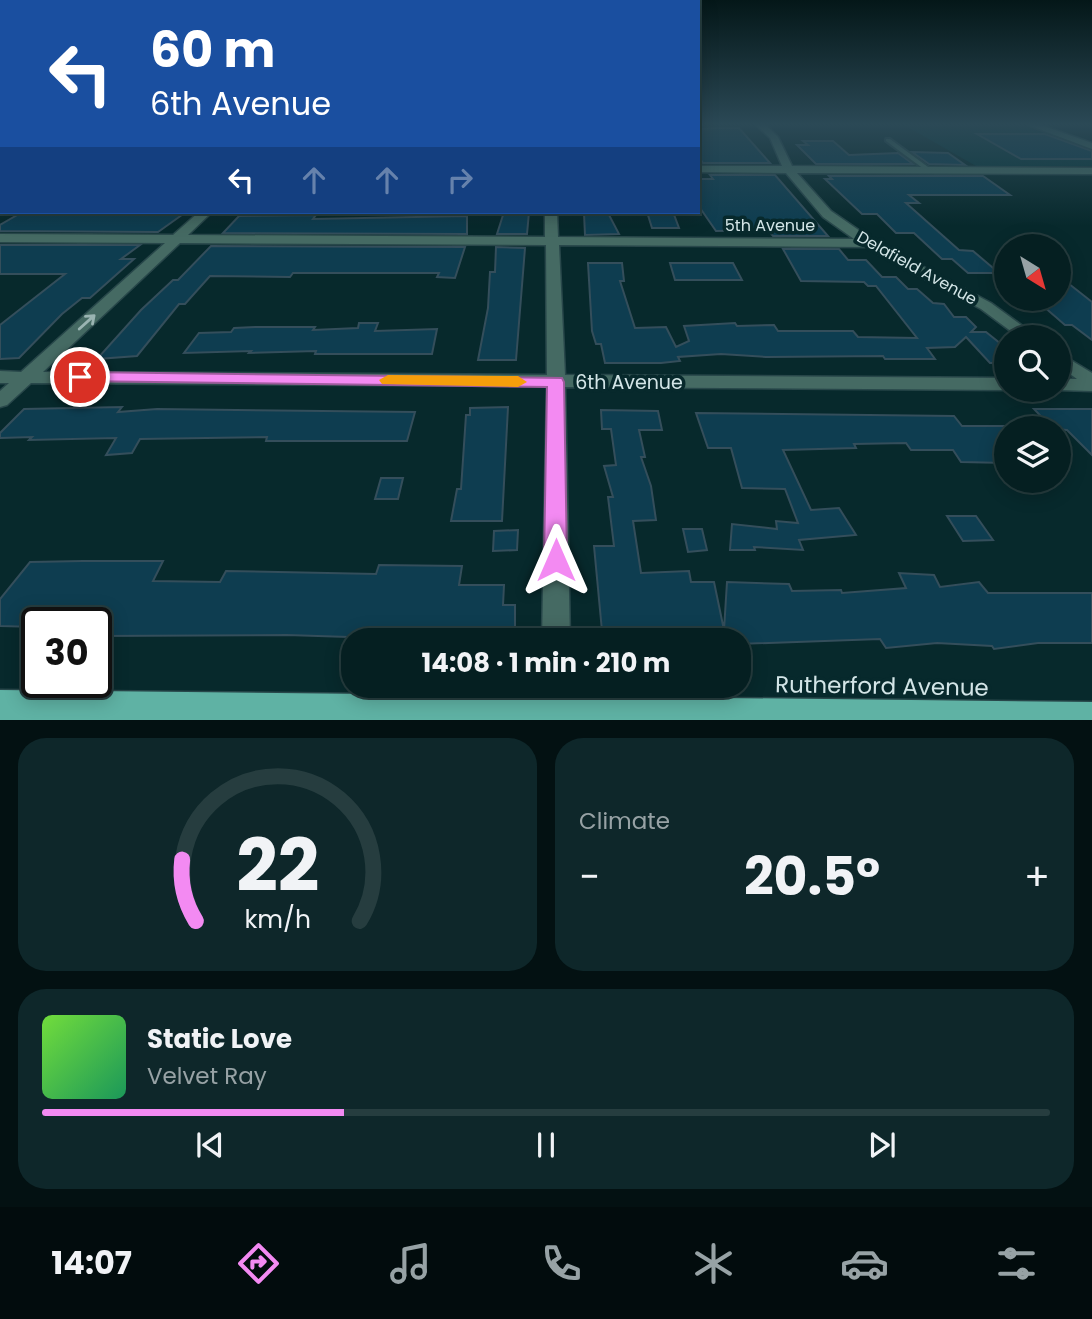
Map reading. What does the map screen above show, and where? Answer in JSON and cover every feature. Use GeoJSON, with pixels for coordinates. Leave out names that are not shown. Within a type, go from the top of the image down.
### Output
{"type":"FeatureCollection","features":[{"type":"Feature","properties":{"kind":"main road","name":"Rutherford Avenue"},"geometry":{"type":"LineString","coordinates":[[0,705],[556,699],[1092,718]]}},
{"type":"Feature","properties":{"kind":"street","name":"Delafield Avenue"},"geometry":{"type":"LineString","coordinates":[[784,159],[789,170],[827,214],[868,243],[954,287],[1011,325]]}},
{"type":"Feature","properties":{"kind":"street"},"geometry":{"type":"LineString","coordinates":[[700,169],[1092,171]]}},
{"type":"Feature","properties":{"kind":"street"},"geometry":{"type":"LineString","coordinates":[[0,401],[204,214]]}},
{"type":"Feature","properties":{"kind":"street"},"geometry":{"type":"LineString","coordinates":[[551,214],[556,382],[556,628]]}},
{"type":"Feature","properties":{"kind":"street","name":"5th Avenue"},"geometry":{"type":"LineString","coordinates":[[0,239],[868,243]]}},
{"type":"Feature","properties":{"kind":"street"},"geometry":{"type":"LineString","coordinates":[[1071,367],[1092,383]]}},
{"type":"Feature","properties":{"kind":"street","name":"6th Avenue"},"geometry":{"type":"LineString","coordinates":[[0,377],[994,384]]}},
{"type":"Feature","properties":{"kind":"street"},"geometry":{"type":"LineString","coordinates":[[1071,384],[1092,383]]}},
{"type":"Feature","properties":{"kind":"lane"},"geometry":{"type":"LineString","coordinates":[[913,159],[930,171]]}},
{"type":"Feature","properties":{"kind":"shaded area"},"geometry":{"type":"Polygon","coordinates":[[[963,159],[1092,159],[1092,166],[976,166],[963,159]]]}},
{"type":"Feature","properties":{"kind":"building"},"geometry":{"type":"Polygon","coordinates":[[[700,159],[766,159],[770,163],[703,163],[700,159]]]}},
{"type":"Feature","properties":{"kind":"building"},"geometry":{"type":"Polygon","coordinates":[[[811,159],[906,159],[913,164],[816,164],[811,159]]]}},
{"type":"Feature","properties":{"kind":"building"},"geometry":{"type":"Polygon","coordinates":[[[921,159],[956,159],[965,165],[929,164],[921,159]]]}},
{"type":"Feature","properties":{"kind":"building"},"geometry":{"type":"Polygon","coordinates":[[[710,175],[775,175],[828,236],[773,236],[768,230],[716,231],[700,208],[700,179],[713,179],[710,175]]]}},
{"type":"Feature","properties":{"kind":"building"},"geometry":{"type":"Polygon","coordinates":[[[829,176],[983,176],[1010,195],[909,195],[919,203],[906,203],[959,250],[973,251],[994,269],[994,273],[968,273],[952,259],[942,259],[914,233],[896,233],[877,214],[862,214],[825,179],[832,179],[829,176]]]}},
{"type":"Feature","properties":{"kind":"building"},"geometry":{"type":"Polygon","coordinates":[[[19,214],[183,214],[158,232],[0,231],[0,225],[19,214]]]}},
{"type":"Feature","properties":{"kind":"building"},"geometry":{"type":"Polygon","coordinates":[[[503,214],[529,214],[527,234],[497,234],[503,214]]]}},
{"type":"Feature","properties":{"kind":"building"},"geometry":{"type":"Polygon","coordinates":[[[584,214],[609,214],[619,234],[585,235],[584,214]]]}},
{"type":"Feature","properties":{"kind":"building"},"geometry":{"type":"Polygon","coordinates":[[[648,214],[674,214],[679,228],[652,228],[648,214]]]}},
{"type":"Feature","properties":{"kind":"building"},"geometry":{"type":"Polygon","coordinates":[[[316,215],[313,219],[467,216],[467,234],[223,233],[239,216],[316,215]]]}},
{"type":"Feature","properties":{"kind":"building"},"geometry":{"type":"Polygon","coordinates":[[[0,245],[140,245],[121,259],[134,259],[90,298],[82,298],[62,314],[19,358],[0,359],[0,325],[65,274],[0,274],[0,245]]]}},
{"type":"Feature","properties":{"kind":"building"},"geometry":{"type":"Polygon","coordinates":[[[211,246],[465,247],[455,278],[437,277],[439,273],[210,276],[185,304],[179,304],[137,356],[97,359],[141,310],[173,280],[178,280],[211,246]]]}},
{"type":"Feature","properties":{"kind":"building"},"geometry":{"type":"Polygon","coordinates":[[[496,247],[525,248],[516,360],[478,360],[488,308],[490,272],[495,272],[496,247]]]}},
{"type":"Feature","properties":{"kind":"building"},"geometry":{"type":"Polygon","coordinates":[[[783,249],[839,249],[848,260],[866,260],[882,277],[896,277],[908,289],[917,289],[933,303],[944,304],[954,317],[966,317],[976,327],[971,332],[986,332],[994,338],[994,363],[990,363],[966,337],[955,347],[927,348],[935,359],[721,354],[678,357],[680,361],[661,363],[605,363],[601,344],[596,344],[592,331],[588,263],[622,263],[624,281],[620,281],[635,328],[666,327],[676,347],[689,341],[684,326],[735,323],[737,326],[774,325],[778,331],[853,331],[858,337],[917,338],[876,286],[868,286],[864,282],[801,281],[783,249]]]}},
{"type":"Feature","properties":{"kind":"building"},"geometry":{"type":"Polygon","coordinates":[[[670,263],[733,263],[742,280],[675,280],[670,263]]]}},
{"type":"Feature","properties":{"kind":"building"},"geometry":{"type":"Polygon","coordinates":[[[1071,285],[1092,302],[1092,340],[1072,325],[1065,325],[1050,312],[1071,312],[1071,285]]]}},
{"type":"Feature","properties":{"kind":"building"},"geometry":{"type":"Polygon","coordinates":[[[359,323],[378,323],[375,331],[437,329],[432,354],[315,354],[316,351],[184,353],[199,333],[231,332],[234,328],[255,327],[315,327],[313,330],[358,328],[359,323]]]}},
{"type":"Feature","properties":{"kind":"building"},"geometry":{"type":"Polygon","coordinates":[[[122,407],[118,412],[157,409],[415,412],[407,441],[266,441],[267,437],[140,439],[132,453],[106,455],[116,438],[0,438],[0,433],[24,409],[122,407]]]}},
{"type":"Feature","properties":{"kind":"building"},"geometry":{"type":"Polygon","coordinates":[[[508,407],[502,521],[451,521],[457,489],[461,489],[466,415],[470,415],[470,408],[508,407]]]}},
{"type":"Feature","properties":{"kind":"building"},"geometry":{"type":"Polygon","coordinates":[[[1034,409],[1092,409],[1092,455],[1071,434],[1071,416],[1041,416],[1034,409]]]}},
{"type":"Feature","properties":{"kind":"building"},"geometry":{"type":"Polygon","coordinates":[[[601,410],[658,411],[662,430],[639,430],[645,457],[641,457],[651,486],[656,520],[633,521],[641,573],[689,571],[691,582],[714,582],[724,628],[602,628],[594,546],[614,546],[608,497],[613,497],[604,466],[616,465],[611,429],[602,429],[601,410]]]}},
{"type":"Feature","properties":{"kind":"building"},"geometry":{"type":"Polygon","coordinates":[[[696,413],[954,416],[962,426],[994,426],[994,463],[961,462],[953,450],[911,450],[906,443],[854,444],[856,448],[783,450],[811,510],[839,508],[856,535],[799,540],[803,550],[754,547],[755,550],[730,550],[732,524],[777,529],[776,521],[798,523],[785,489],[742,488],[731,448],[708,448],[696,413]]]}},
{"type":"Feature","properties":{"kind":"building"},"geometry":{"type":"Polygon","coordinates":[[[381,478],[403,478],[398,499],[375,499],[381,478]]]}},
{"type":"Feature","properties":{"kind":"building"},"geometry":{"type":"Polygon","coordinates":[[[947,516],[976,516],[993,540],[963,541],[947,516]]]}},
{"type":"Feature","properties":{"kind":"building"},"geometry":{"type":"Polygon","coordinates":[[[683,529],[702,529],[707,550],[688,552],[683,529]]]}},
{"type":"Feature","properties":{"kind":"building"},"geometry":{"type":"Polygon","coordinates":[[[518,530],[517,550],[493,551],[494,531],[518,530]]]}},
{"type":"Feature","properties":{"kind":"building"},"geometry":{"type":"Polygon","coordinates":[[[163,561],[153,581],[220,582],[226,571],[376,574],[379,565],[462,566],[459,585],[504,585],[503,605],[515,605],[515,628],[341,628],[341,637],[112,636],[112,607],[21,607],[21,627],[0,626],[0,599],[30,562],[163,561]]]}},
{"type":"Feature","properties":{"kind":"building"},"geometry":{"type":"Polygon","coordinates":[[[899,573],[934,575],[940,587],[979,582],[988,593],[1092,593],[1092,643],[1038,643],[994,649],[992,646],[937,643],[886,648],[880,639],[751,644],[751,628],[724,628],[727,582],[789,584],[792,591],[841,590],[842,593],[906,588],[899,573]]]}},
{"type":"Feature","properties":{"kind":"slow traffic"},"geometry":{"type":"LineString","coordinates":[[388,380],[518,382]]}},
{"type":"Feature","properties":{"kind":"route"},"geometry":{"type":"LineString","coordinates":[[80,377],[556,382],[556,560]]}}]}
